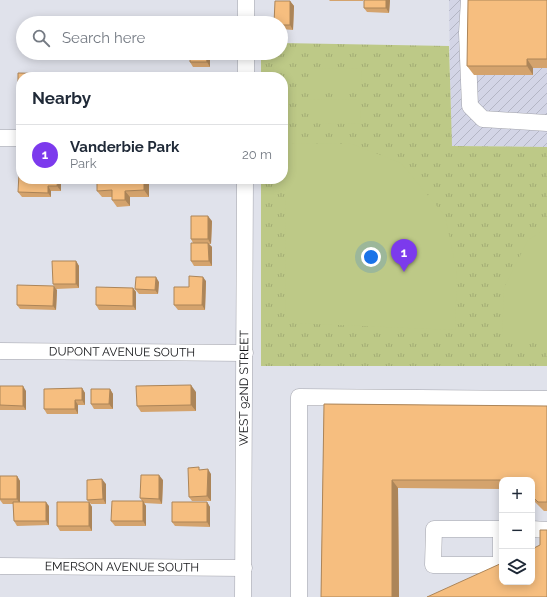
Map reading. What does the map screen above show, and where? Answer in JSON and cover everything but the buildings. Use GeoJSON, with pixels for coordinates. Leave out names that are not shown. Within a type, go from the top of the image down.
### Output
{"type":"FeatureCollection","features":[{"type":"Feature","properties":{"kind":"street"},"geometry":{"type":"LineString","coordinates":[[246,0],[246,16]]}},
{"type":"Feature","properties":{"kind":"street"},"geometry":{"type":"LineString","coordinates":[[469,0],[467,33],[470,106],[483,119],[547,123]]}},
{"type":"Feature","properties":{"kind":"street"},"geometry":{"type":"LineString","coordinates":[[246,60],[246,72]]}},
{"type":"Feature","properties":{"kind":"street"},"geometry":{"type":"LineString","coordinates":[[0,138],[16,138]]}},
{"type":"Feature","properties":{"kind":"street","name":"WEST 92ND STREET"},"geometry":{"type":"LineString","coordinates":[[244,597],[245,184]]}},
{"type":"Feature","properties":{"kind":"street","name":"DUPONT AVENUE SOUTH"},"geometry":{"type":"LineString","coordinates":[[0,351],[245,353]]}},
{"type":"Feature","properties":{"kind":"street"},"geometry":{"type":"LineString","coordinates":[[299,597],[299,397],[547,399]]}},
{"type":"Feature","properties":{"kind":"street"},"geometry":{"type":"LineString","coordinates":[[434,529],[502,529],[501,566],[433,565],[434,529]]}},
{"type":"Feature","properties":{"kind":"street"},"geometry":{"type":"LineString","coordinates":[[535,530],[547,530]]}},
{"type":"Feature","properties":{"kind":"street","name":"EMERSON AVENUE SOUTH"},"geometry":{"type":"LineString","coordinates":[[0,566],[244,568]]}},
{"type":"Feature","properties":{"kind":"shaded area"},"geometry":{"type":"Polygon","coordinates":[[[449,0],[547,0],[547,147],[451,146],[449,0]]]}},
{"type":"Feature","properties":{"kind":"green space"},"geometry":{"type":"Polygon","coordinates":[[[288,43],[449,46],[452,146],[547,147],[547,366],[261,366],[261,184],[288,184],[288,72],[261,72],[261,60],[288,60],[288,43]]]}},
{"type":"Feature","properties":{"kind":"green space"},"geometry":{"type":"Polygon","coordinates":[[[310,68],[362,69],[361,92],[310,92],[310,68]]]}},
{"type":"Feature","properties":{"kind":"green space"},"geometry":{"type":"Polygon","coordinates":[[[309,99],[361,100],[360,124],[309,123],[309,99]]]}},
{"type":"Feature","properties":{"kind":"green space"},"geometry":{"type":"Polygon","coordinates":[[[288,143],[352,144],[401,163],[445,216],[457,272],[455,330],[291,323],[285,315],[286,184],[288,184],[288,143]]]}},
{"type":"Feature","properties":{"kind":"green space"},"geometry":{"type":"Polygon","coordinates":[[[547,228],[547,337],[502,337],[504,288],[528,240],[547,228]]]}},
{"type":"Feature","properties":{"kind":"place","name":"Vanderbie Park"},"geometry":{"type":"Point","coordinates":[404,272]}}]}
